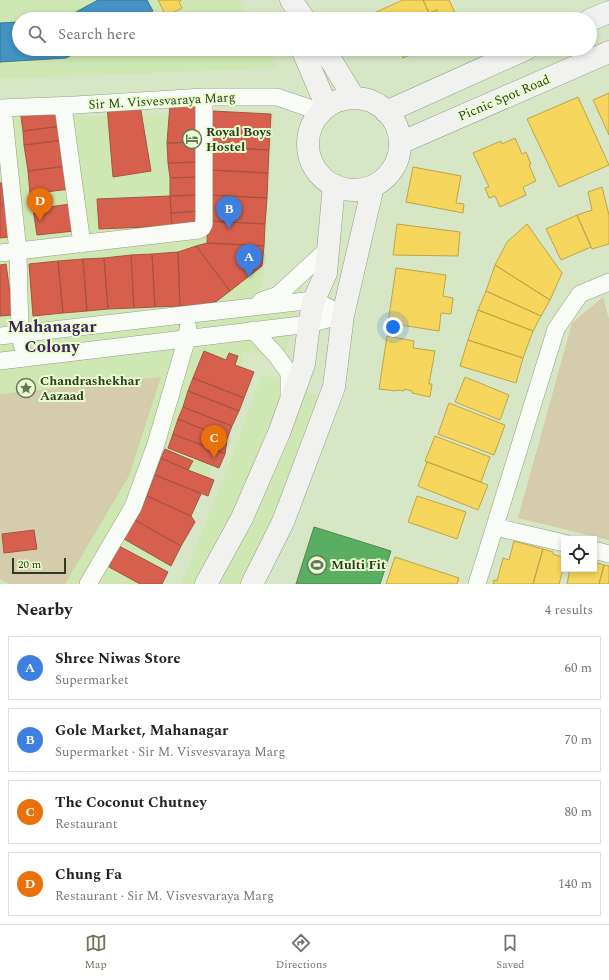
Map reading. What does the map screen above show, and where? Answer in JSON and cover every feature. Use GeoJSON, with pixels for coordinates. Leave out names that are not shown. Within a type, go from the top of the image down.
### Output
{"type":"FeatureCollection","features":[{"type":"Feature","properties":{"kind":"street"},"geometry":{"type":"LineString","coordinates":[[285,0],[288,12]]}},
{"type":"Feature","properties":{"kind":"street"},"geometry":{"type":"LineString","coordinates":[[291,0],[299,12]]}},
{"type":"Feature","properties":{"kind":"street"},"geometry":{"type":"LineString","coordinates":[[597,17],[609,12]]}},
{"type":"Feature","properties":{"kind":"street","name":"Picnic Spot Road"},"geometry":{"type":"LineString","coordinates":[[400,143],[609,52]]}},
{"type":"Feature","properties":{"kind":"street"},"geometry":{"type":"LineString","coordinates":[[305,56],[324,110]]}},
{"type":"Feature","properties":{"kind":"street"},"geometry":{"type":"LineString","coordinates":[[328,56],[354,98]]}},
{"type":"Feature","properties":{"kind":"street"},"geometry":{"type":"LineString","coordinates":[[386,112],[510,56]]}},
{"type":"Feature","properties":{"kind":"street"},"geometry":{"type":"LineString","coordinates":[[0,253],[199,230],[202,228],[204,224],[204,97]]}},
{"type":"Feature","properties":{"kind":"street","name":"Sir M. Visvesvaraya Marg"},"geometry":{"type":"LineString","coordinates":[[2,108],[63,106],[204,97],[277,97],[324,110]]}},
{"type":"Feature","properties":{"kind":"street"},"geometry":{"type":"LineString","coordinates":[[354,98],[377,104],[394,121],[400,143],[398,156],[393,168],[384,178],[373,186],[360,190],[347,189],[334,185],[318,172],[309,152],[309,138],[313,124],[324,110],[340,100],[354,98]]}},
{"type":"Feature","properties":{"kind":"street"},"geometry":{"type":"LineString","coordinates":[[63,106],[82,244]]}},
{"type":"Feature","properties":{"kind":"street"},"geometry":{"type":"LineString","coordinates":[[2,108],[18,252],[20,333],[24,358]]}},
{"type":"Feature","properties":{"kind":"street"},"geometry":{"type":"LineString","coordinates":[[206,584],[242,518],[279,433],[304,364],[309,324],[314,300],[326,273],[334,185]]}},
{"type":"Feature","properties":{"kind":"street"},"geometry":{"type":"LineString","coordinates":[[252,584],[283,522],[334,387],[343,315],[373,186]]}},
{"type":"Feature","properties":{"kind":"street"},"geometry":{"type":"LineString","coordinates":[[244,308],[278,295],[328,249]]}},
{"type":"Feature","properties":{"kind":"street"},"geometry":{"type":"LineString","coordinates":[[477,584],[556,329],[580,294],[609,282]]}},
{"type":"Feature","properties":{"kind":"street"},"geometry":{"type":"LineString","coordinates":[[0,336],[314,300],[343,315]]}},
{"type":"Feature","properties":{"kind":"street"},"geometry":{"type":"LineString","coordinates":[[88,584],[133,507],[156,444],[187,338],[189,314]]}},
{"type":"Feature","properties":{"kind":"street"},"geometry":{"type":"LineString","coordinates":[[0,361],[309,324],[343,315]]}},
{"type":"Feature","properties":{"kind":"street"},"geometry":{"type":"LineString","coordinates":[[253,330],[276,355],[289,373],[290,404]]}},
{"type":"Feature","properties":{"kind":"street"},"geometry":{"type":"LineString","coordinates":[[495,527],[561,542]]}},
{"type":"Feature","properties":{"kind":"street"},"geometry":{"type":"LineString","coordinates":[[597,551],[609,554]]}},
{"type":"Feature","properties":{"kind":"shaded area"},"geometry":{"type":"Polygon","coordinates":[[[0,0],[239,0],[246,12],[12,12],[12,56],[271,56],[277,68],[0,79],[0,0]]]}},
{"type":"Feature","properties":{"kind":"shaded area"},"geometry":{"type":"Polygon","coordinates":[[[274,113],[264,271],[259,292],[302,287],[284,357],[244,352],[220,451],[158,584],[0,584],[0,118],[274,113]]]}},
{"type":"Feature","properties":{"kind":"shaded area"},"geometry":{"type":"Polygon","coordinates":[[[603,297],[609,319],[609,540],[518,518],[572,323],[603,297]]]}},
{"type":"Feature","properties":{"kind":"shaded area"},"geometry":{"type":"Polygon","coordinates":[[[262,374],[333,402],[261,584],[180,584],[233,454],[262,374]]]}},
{"type":"Feature","properties":{"kind":"shaded area"},"geometry":{"type":"Polygon","coordinates":[[[161,377],[129,476],[65,584],[9,584],[0,579],[0,394],[161,377]]]}},
{"type":"Feature","properties":{"kind":"building: Homes"},"geometry":{"type":"Polygon","coordinates":[[[158,0],[181,0],[179,2],[182,8],[174,12],[164,12],[158,0]]]}},
{"type":"Feature","properties":{"kind":"building: Homes"},"geometry":{"type":"Polygon","coordinates":[[[403,0],[423,0],[429,12],[376,12],[403,0]]]}},
{"type":"Feature","properties":{"kind":"building: Homes"},"geometry":{"type":"Polygon","coordinates":[[[423,0],[449,0],[455,12],[438,12],[437,10],[429,12],[423,0]]]}},
{"type":"Feature","properties":{"kind":"building: Homes"},"geometry":{"type":"Polygon","coordinates":[[[609,93],[609,135],[593,100],[609,93]]]}},
{"type":"Feature","properties":{"kind":"building: Homes"},"geometry":{"type":"Polygon","coordinates":[[[578,97],[609,165],[559,187],[527,119],[578,97]]]}},
{"type":"Feature","properties":{"kind":"building: Homes"},"geometry":{"type":"Polygon","coordinates":[[[515,138],[522,154],[526,152],[531,164],[529,165],[536,181],[523,187],[526,195],[500,207],[495,196],[489,198],[485,188],[489,187],[473,153],[501,141],[502,144],[515,138]]]}},
{"type":"Feature","properties":{"kind":"building: Homes"},"geometry":{"type":"Polygon","coordinates":[[[413,167],[461,176],[456,203],[464,204],[463,213],[406,202],[413,167]]]}},
{"type":"Feature","properties":{"kind":"building: Homes"},"geometry":{"type":"Polygon","coordinates":[[[602,187],[609,215],[609,244],[592,249],[577,215],[592,210],[588,192],[602,187]]]}},
{"type":"Feature","properties":{"kind":"building: Homes"},"geometry":{"type":"Polygon","coordinates":[[[577,215],[591,247],[561,260],[546,229],[577,215]]]}},
{"type":"Feature","properties":{"kind":"building: Homes"},"geometry":{"type":"Polygon","coordinates":[[[397,224],[460,232],[458,256],[393,255],[397,224]]]}},
{"type":"Feature","properties":{"kind":"building: Homes"},"geometry":{"type":"Polygon","coordinates":[[[527,224],[562,273],[550,300],[495,265],[507,242],[527,224]]]}},
{"type":"Feature","properties":{"kind":"building: Homes"},"geometry":{"type":"Polygon","coordinates":[[[495,265],[550,300],[541,316],[486,291],[495,265]]]}},
{"type":"Feature","properties":{"kind":"building: Homes"},"geometry":{"type":"Polygon","coordinates":[[[396,268],[446,275],[443,296],[453,298],[451,314],[441,313],[439,331],[388,323],[396,268]]]}},
{"type":"Feature","properties":{"kind":"building: Homes"},"geometry":{"type":"Polygon","coordinates":[[[486,291],[541,316],[533,331],[478,310],[486,291]]]}},
{"type":"Feature","properties":{"kind":"building: Homes"},"geometry":{"type":"Polygon","coordinates":[[[478,310],[533,331],[523,358],[468,340],[478,310]]]}},
{"type":"Feature","properties":{"kind":"building: Homes"},"geometry":{"type":"Polygon","coordinates":[[[387,336],[414,341],[413,348],[435,351],[429,384],[432,384],[430,397],[412,393],[412,391],[404,389],[404,391],[396,391],[379,389],[387,336]]]}},
{"type":"Feature","properties":{"kind":"building: Homes"},"geometry":{"type":"Polygon","coordinates":[[[468,340],[523,358],[516,383],[460,366],[468,340]]]}},
{"type":"Feature","properties":{"kind":"building: Homes"},"geometry":{"type":"Polygon","coordinates":[[[465,377],[509,395],[500,420],[455,402],[465,377]]]}},
{"type":"Feature","properties":{"kind":"building: Homes"},"geometry":{"type":"Polygon","coordinates":[[[449,403],[505,425],[494,455],[438,434],[449,403]]]}},
{"type":"Feature","properties":{"kind":"building: Homes"},"geometry":{"type":"Polygon","coordinates":[[[435,436],[490,457],[481,482],[425,461],[435,436]]]}},
{"type":"Feature","properties":{"kind":"building: Homes"},"geometry":{"type":"Polygon","coordinates":[[[427,462],[488,485],[478,510],[418,486],[427,462]]]}},
{"type":"Feature","properties":{"kind":"building: Homes"},"geometry":{"type":"Polygon","coordinates":[[[417,496],[466,512],[457,539],[408,522],[417,496]]]}},
{"type":"Feature","properties":{"kind":"building: Homes"},"geometry":{"type":"Polygon","coordinates":[[[514,541],[543,549],[533,584],[493,584],[494,580],[497,581],[503,558],[509,560],[514,541]]]}},
{"type":"Feature","properties":{"kind":"building: Homes"},"geometry":{"type":"Polygon","coordinates":[[[543,549],[553,552],[553,554],[561,557],[561,572],[562,572],[559,584],[533,584],[543,549]]]}},
{"type":"Feature","properties":{"kind":"building: Homes"},"geometry":{"type":"Polygon","coordinates":[[[395,557],[459,578],[457,584],[386,584],[395,557]]]}},
{"type":"Feature","properties":{"kind":"building: Homes"},"geometry":{"type":"Polygon","coordinates":[[[597,563],[604,565],[599,584],[567,584],[569,572],[597,572],[597,563]]]}},
{"type":"Feature","properties":{"kind":"building: Homes"},"geometry":{"type":"Polygon","coordinates":[[[604,565],[609,566],[609,584],[599,584],[604,565]]]}},
{"type":"Feature","properties":{"kind":"building: Shops"},"geometry":{"type":"Polygon","coordinates":[[[170,104],[198,104],[198,142],[167,143],[170,104]]]}},
{"type":"Feature","properties":{"kind":"building: Shops"},"geometry":{"type":"Polygon","coordinates":[[[140,105],[151,171],[113,177],[107,106],[140,105]]]}},
{"type":"Feature","properties":{"kind":"building: Shops"},"geometry":{"type":"Polygon","coordinates":[[[60,108],[62,126],[23,131],[20,110],[60,108]]]}},
{"type":"Feature","properties":{"kind":"building: Shops"},"geometry":{"type":"Polygon","coordinates":[[[212,111],[271,114],[269,150],[211,147],[212,111]]]}},
{"type":"Feature","properties":{"kind":"building: Shops"},"geometry":{"type":"Polygon","coordinates":[[[62,126],[64,140],[24,145],[23,131],[62,126]]]}},
{"type":"Feature","properties":{"kind":"building: Shops"},"geometry":{"type":"Polygon","coordinates":[[[64,140],[67,166],[28,171],[24,145],[64,140]]]}},
{"type":"Feature","properties":{"kind":"building: Shops"},"geometry":{"type":"Polygon","coordinates":[[[198,142],[198,162],[168,163],[167,143],[198,142]]]}},
{"type":"Feature","properties":{"kind":"building: Shops"},"geometry":{"type":"Polygon","coordinates":[[[211,147],[269,150],[268,173],[210,170],[211,147]]]}},
{"type":"Feature","properties":{"kind":"building: Shops"},"geometry":{"type":"Polygon","coordinates":[[[198,162],[199,177],[170,178],[168,163],[198,162]]]}},
{"type":"Feature","properties":{"kind":"building: Shops"},"geometry":{"type":"Polygon","coordinates":[[[67,166],[70,189],[30,194],[28,171],[67,166]]]}},
{"type":"Feature","properties":{"kind":"building: Shops"},"geometry":{"type":"Polygon","coordinates":[[[210,170],[268,173],[267,198],[209,195],[210,170]]]}},
{"type":"Feature","properties":{"kind":"building: Shops"},"geometry":{"type":"Polygon","coordinates":[[[199,177],[200,195],[170,196],[170,178],[199,177]]]}},
{"type":"Feature","properties":{"kind":"building: Shops"},"geometry":{"type":"Polygon","coordinates":[[[0,183],[2,183],[4,204],[0,205],[0,183]]]}},
{"type":"Feature","properties":{"kind":"building: Shops"},"geometry":{"type":"Polygon","coordinates":[[[200,195],[200,211],[171,213],[170,196],[200,195]]]}},
{"type":"Feature","properties":{"kind":"building: Shops"},"geometry":{"type":"Polygon","coordinates":[[[209,195],[267,198],[265,224],[208,221],[209,195]]]}},
{"type":"Feature","properties":{"kind":"building: Shops"},"geometry":{"type":"Polygon","coordinates":[[[170,196],[172,226],[99,229],[97,199],[170,196]]]}},
{"type":"Feature","properties":{"kind":"building: Shops"},"geometry":{"type":"Polygon","coordinates":[[[71,204],[74,231],[37,235],[33,209],[71,204]]]}},
{"type":"Feature","properties":{"kind":"building: Shops"},"geometry":{"type":"Polygon","coordinates":[[[5,205],[9,237],[0,238],[0,206],[5,205]]]}},
{"type":"Feature","properties":{"kind":"building: Shops"},"geometry":{"type":"Polygon","coordinates":[[[200,211],[201,224],[172,226],[171,213],[200,211]]]}},
{"type":"Feature","properties":{"kind":"building: Shops"},"geometry":{"type":"Polygon","coordinates":[[[208,221],[265,224],[264,246],[207,243],[208,221]]]}},
{"type":"Feature","properties":{"kind":"building: Shops"},"geometry":{"type":"Polygon","coordinates":[[[207,243],[264,246],[262,266],[230,291],[196,246],[207,243]]]}},
{"type":"Feature","properties":{"kind":"building: Shops"},"geometry":{"type":"Polygon","coordinates":[[[196,246],[230,291],[217,301],[205,305],[180,306],[178,252],[196,246]]]}},
{"type":"Feature","properties":{"kind":"building: Shops"},"geometry":{"type":"Polygon","coordinates":[[[178,252],[180,306],[155,307],[152,254],[178,252]]]}},
{"type":"Feature","properties":{"kind":"building: Shops"},"geometry":{"type":"Polygon","coordinates":[[[152,254],[155,307],[134,308],[131,255],[152,254]]]}},
{"type":"Feature","properties":{"kind":"building: Shops"},"geometry":{"type":"Polygon","coordinates":[[[131,255],[134,308],[108,309],[104,258],[131,255]]]}},
{"type":"Feature","properties":{"kind":"building: Shops"},"geometry":{"type":"Polygon","coordinates":[[[104,258],[108,309],[87,311],[83,259],[104,258]]]}},
{"type":"Feature","properties":{"kind":"building: Shops"},"geometry":{"type":"Polygon","coordinates":[[[83,259],[87,311],[63,313],[58,261],[83,259]]]}},
{"type":"Feature","properties":{"kind":"building: Shops"},"geometry":{"type":"Polygon","coordinates":[[[58,261],[63,313],[33,316],[29,264],[58,261]]]}},
{"type":"Feature","properties":{"kind":"building: Shops"},"geometry":{"type":"Polygon","coordinates":[[[6,264],[13,315],[0,316],[0,265],[6,264]]]}},
{"type":"Feature","properties":{"kind":"building: Shops"},"geometry":{"type":"Polygon","coordinates":[[[204,351],[226,360],[229,353],[238,356],[235,365],[254,372],[244,398],[193,378],[204,351]]]}},
{"type":"Feature","properties":{"kind":"building: Shops"},"geometry":{"type":"Polygon","coordinates":[[[193,378],[244,398],[239,411],[188,391],[193,378]]]}},
{"type":"Feature","properties":{"kind":"building: Shops"},"geometry":{"type":"Polygon","coordinates":[[[188,391],[239,411],[232,426],[183,407],[188,391]]]}},
{"type":"Feature","properties":{"kind":"building: Shops"},"geometry":{"type":"Polygon","coordinates":[[[183,407],[232,426],[227,439],[178,419],[183,407]]]}},
{"type":"Feature","properties":{"kind":"building: Shops"},"geometry":{"type":"Polygon","coordinates":[[[178,419],[227,439],[225,454],[173,434],[178,419]]]}},
{"type":"Feature","properties":{"kind":"building: Shops"},"geometry":{"type":"Polygon","coordinates":[[[173,434],[225,454],[219,468],[168,448],[173,434]]]}},
{"type":"Feature","properties":{"kind":"building: Shops"},"geometry":{"type":"Polygon","coordinates":[[[165,449],[193,461],[188,470],[161,458],[165,449]]]}},
{"type":"Feature","properties":{"kind":"building: Shops"},"geometry":{"type":"Polygon","coordinates":[[[161,458],[214,480],[208,496],[155,475],[161,458]]]}},
{"type":"Feature","properties":{"kind":"building: Shops"},"geometry":{"type":"Polygon","coordinates":[[[155,475],[201,494],[191,516],[147,496],[155,475]]]}},
{"type":"Feature","properties":{"kind":"building: Shops"},"geometry":{"type":"Polygon","coordinates":[[[147,496],[191,516],[195,522],[181,546],[135,520],[147,496]]]}},
{"type":"Feature","properties":{"kind":"building: Shops"},"geometry":{"type":"Polygon","coordinates":[[[135,520],[181,546],[171,566],[124,539],[135,520]]]}},
{"type":"Feature","properties":{"kind":"building: Shops"},"geometry":{"type":"Polygon","coordinates":[[[34,530],[37,549],[4,553],[2,534],[34,530]]]}},
{"type":"Feature","properties":{"kind":"building: Shops"},"geometry":{"type":"Polygon","coordinates":[[[119,546],[168,572],[162,584],[140,584],[109,567],[119,546]]]}},
{"type":"Feature","properties":{"kind":"building: Schools"},"geometry":{"type":"Polygon","coordinates":[[[98,0],[147,0],[153,11],[151,12],[76,12],[98,0]]]}},
{"type":"Feature","properties":{"kind":"building: Schools"},"geometry":{"type":"Polygon","coordinates":[[[12,22],[12,56],[70,56],[66,58],[0,62],[0,23],[12,22]]]}},
{"type":"Feature","properties":{"kind":"building: Public"},"geometry":{"type":"Polygon","coordinates":[[[314,527],[391,551],[380,584],[296,584],[314,527]]]}},
{"type":"Feature","properties":{"kind":"place","name":"Royal Boys Hostel"},"geometry":{"type":"Point","coordinates":[192,139]}},
{"type":"Feature","properties":{"kind":"place","name":"Chung Fa"},"geometry":{"type":"Point","coordinates":[40,221]}},
{"type":"Feature","properties":{"kind":"place","name":"Gole Market, Mahanagar"},"geometry":{"type":"Point","coordinates":[229,229]}},
{"type":"Feature","properties":{"kind":"place","name":"Shree Niwas Store"},"geometry":{"type":"Point","coordinates":[249,277]}},
{"type":"Feature","properties":{"kind":"place","name":"Chandrashekhar Aazaad"},"geometry":{"type":"Point","coordinates":[26,388]}},
{"type":"Feature","properties":{"kind":"place","name":"The Coconut Chutney"},"geometry":{"type":"Point","coordinates":[214,458]}},
{"type":"Feature","properties":{"kind":"place","name":"Multi Fit"},"geometry":{"type":"Point","coordinates":[317,565]}},
{"type":"Feature","properties":{"kind":"district","name":"Mahanagar Colony"},"geometry":{"type":"Point","coordinates":[52,337]}}]}
